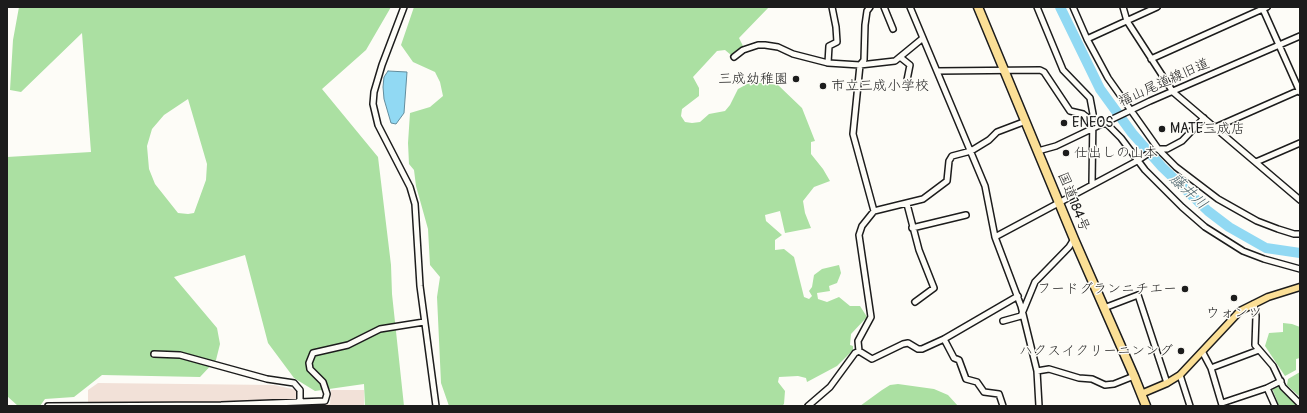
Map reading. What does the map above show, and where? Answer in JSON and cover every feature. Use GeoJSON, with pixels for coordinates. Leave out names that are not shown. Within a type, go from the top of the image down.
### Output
{"type":"FeatureCollection","features":[{"type":"Feature","properties":{"kind":"highway","name":"国道184号"},"geometry":{"type":"LineString","coordinates":[[978,7],[1005,69],[1074,240],[1146,406]]}},
{"type":"Feature","properties":{"kind":"main road"},"geometry":{"type":"LineString","coordinates":[[1141,394],[1180,376],[1203,353],[1228,322],[1240,311],[1268,297],[1300,287]]}},
{"type":"Feature","properties":{"kind":"street"},"geometry":{"type":"LineString","coordinates":[[404,7],[377,82],[373,104],[374,114],[383,138],[413,195],[424,322],[436,406]]}},
{"type":"Feature","properties":{"kind":"street"},"geometry":{"type":"LineString","coordinates":[[828,63],[829,46],[837,42],[832,7]]}},
{"type":"Feature","properties":{"kind":"street"},"geometry":{"type":"LineString","coordinates":[[870,7],[867,11],[865,25],[864,60],[860,65],[853,134],[874,211]]}},
{"type":"Feature","properties":{"kind":"street"},"geometry":{"type":"LineString","coordinates":[[884,7],[893,29]]}},
{"type":"Feature","properties":{"kind":"street"},"geometry":{"type":"LineString","coordinates":[[910,7],[984,186],[995,237],[1018,296],[1037,370],[1039,406]]}},
{"type":"Feature","properties":{"kind":"street"},"geometry":{"type":"LineString","coordinates":[[1037,7],[1064,70],[1090,98],[1093,114],[1092,184]]}},
{"type":"Feature","properties":{"kind":"street"},"geometry":{"type":"LineString","coordinates":[[1073,7],[1087,39],[1108,78],[1157,150],[1176,167],[1218,199],[1256,221],[1283,231],[1300,234]]}},
{"type":"Feature","properties":{"kind":"street"},"geometry":{"type":"LineString","coordinates":[[1123,7],[1127,21],[1173,92],[1299,198]]}},
{"type":"Feature","properties":{"kind":"street"},"geometry":{"type":"LineString","coordinates":[[1087,39],[1157,7]]}},
{"type":"Feature","properties":{"kind":"street"},"geometry":{"type":"LineString","coordinates":[[1151,59],[1263,8],[1278,46],[1300,91],[1216,128]]}},
{"type":"Feature","properties":{"kind":"street","name":"福山尾道線旧道"},"geometry":{"type":"LineString","coordinates":[[1038,151],[1056,146],[1150,101],[1300,36]]}},
{"type":"Feature","properties":{"kind":"street"},"geometry":{"type":"LineString","coordinates":[[734,57],[743,50],[758,45],[765,45],[778,47],[793,54],[828,63],[860,65],[895,61],[923,38]]}},
{"type":"Feature","properties":{"kind":"street"},"geometry":{"type":"LineString","coordinates":[[900,57],[910,65],[907,80]]}},
{"type":"Feature","properties":{"kind":"street"},"geometry":{"type":"LineString","coordinates":[[937,71],[1005,69],[1040,70],[1044,72],[1070,111],[1083,114],[1093,122]]}},
{"type":"Feature","properties":{"kind":"street"},"geometry":{"type":"LineString","coordinates":[[995,237],[1157,150],[1167,149],[1182,141],[1204,118]]}},
{"type":"Feature","properties":{"kind":"street"},"geometry":{"type":"LineString","coordinates":[[859,351],[858,341],[871,317],[859,235],[862,226],[874,211],[898,204],[908,204],[923,199],[933,190],[944,184],[947,180],[952,156],[970,151],[989,140],[997,132],[1026,121]]}},
{"type":"Feature","properties":{"kind":"street"},"geometry":{"type":"LineString","coordinates":[[1108,122],[1138,160],[1182,207],[1223,239],[1264,259],[1300,269]]}},
{"type":"Feature","properties":{"kind":"street"},"geometry":{"type":"LineString","coordinates":[[1256,162],[1300,143]]}},
{"type":"Feature","properties":{"kind":"street"},"geometry":{"type":"LineString","coordinates":[[908,204],[912,228],[934,288],[915,302]]}},
{"type":"Feature","properties":{"kind":"street"},"geometry":{"type":"LineString","coordinates":[[912,228],[966,215]]}},
{"type":"Feature","properties":{"kind":"street"},"geometry":{"type":"LineString","coordinates":[[1003,321],[1021,316],[1035,282],[1074,240]]}},
{"type":"Feature","properties":{"kind":"street"},"geometry":{"type":"LineString","coordinates":[[859,351],[872,359],[903,344],[908,343],[918,349],[922,349],[944,340],[1018,296]]}},
{"type":"Feature","properties":{"kind":"street"},"geometry":{"type":"LineString","coordinates":[[1104,308],[1138,296],[1167,383]]}},
{"type":"Feature","properties":{"kind":"street"},"geometry":{"type":"LineString","coordinates":[[1254,304],[1256,316],[1255,345],[1273,366],[1283,387],[1300,404]]}},
{"type":"Feature","properties":{"kind":"street"},"geometry":{"type":"LineString","coordinates":[[48,406],[186,406],[325,401],[327,394],[323,382],[310,369],[309,363],[314,354],[348,345],[380,329],[424,322]]}},
{"type":"Feature","properties":{"kind":"street"},"geometry":{"type":"LineString","coordinates":[[944,340],[954,358],[959,360],[966,379],[977,382],[984,392],[999,394],[1003,406]]}},
{"type":"Feature","properties":{"kind":"street"},"geometry":{"type":"LineString","coordinates":[[1212,368],[1259,350]]}},
{"type":"Feature","properties":{"kind":"street"},"geometry":{"type":"LineString","coordinates":[[808,406],[830,387],[855,354],[859,351]]}},
{"type":"Feature","properties":{"kind":"street"},"geometry":{"type":"LineString","coordinates":[[1203,353],[1212,368],[1222,405],[1267,388],[1281,381]]}},
{"type":"Feature","properties":{"kind":"street"},"geometry":{"type":"LineString","coordinates":[[154,354],[180,355],[267,379],[294,384],[300,390],[300,401]]}},
{"type":"Feature","properties":{"kind":"street"},"geometry":{"type":"LineString","coordinates":[[1037,370],[1049,369],[1079,378],[1092,379],[1105,385],[1114,384],[1134,376]]}},
{"type":"Feature","properties":{"kind":"street"},"geometry":{"type":"LineString","coordinates":[[1180,376],[1190,406]]}},
{"type":"Feature","properties":{"kind":"street"},"geometry":{"type":"LineString","coordinates":[[1267,388],[1274,406]]}},
{"type":"Feature","properties":{"kind":"shaded area"},"geometry":{"type":"Polygon","coordinates":[[[98,383],[274,385],[302,391],[302,403],[330,404],[331,390],[364,390],[364,406],[43,406],[50,403],[88,404],[88,390],[98,383]]]}},
{"type":"Feature","properties":{"kind":"green space"},"geometry":{"type":"Polygon","coordinates":[[[19,7],[391,7],[366,50],[322,89],[378,157],[391,265],[392,294],[404,406],[365,406],[364,384],[315,391],[294,378],[268,343],[245,255],[174,277],[217,328],[220,344],[216,360],[200,377],[102,375],[74,397],[45,399],[40,406],[18,406],[7,396],[7,157],[91,152],[82,33],[21,92],[10,90],[13,40],[19,7]],[[188,99],[164,115],[152,129],[147,146],[149,169],[155,184],[178,213],[188,214],[194,213],[206,180],[207,164],[188,99]]]}},
{"type":"Feature","properties":{"kind":"green space"},"geometry":{"type":"Polygon","coordinates":[[[414,7],[769,7],[739,38],[743,46],[731,55],[725,50],[717,51],[693,77],[699,88],[699,96],[682,109],[681,116],[685,122],[692,123],[700,122],[709,114],[725,111],[730,105],[738,89],[751,82],[778,85],[802,108],[815,141],[811,142],[811,154],[830,181],[814,187],[803,201],[805,213],[811,228],[785,233],[780,211],[765,215],[766,221],[782,235],[775,240],[775,250],[784,249],[794,257],[804,297],[809,299],[812,296],[809,291],[812,287],[814,275],[822,269],[839,265],[841,273],[837,283],[829,286],[830,291],[817,293],[818,299],[827,302],[839,297],[850,306],[860,306],[867,317],[851,334],[850,345],[853,346],[853,350],[837,366],[807,382],[806,378],[798,376],[779,377],[778,382],[785,391],[784,404],[782,406],[449,406],[441,383],[437,297],[440,277],[430,265],[428,229],[416,186],[414,170],[409,164],[408,143],[410,113],[430,107],[443,96],[440,82],[435,72],[413,62],[401,45],[414,7]]]}},
{"type":"Feature","properties":{"kind":"green space"},"geometry":{"type":"Polygon","coordinates":[[[1283,323],[1300,327],[1300,358],[1296,359],[1296,370],[1285,376],[1265,346],[1269,333],[1283,332],[1283,323]]]}},
{"type":"Feature","properties":{"kind":"green space"},"geometry":{"type":"Polygon","coordinates":[[[1300,372],[1300,397],[1287,385],[1288,379],[1300,372]]]}},
{"type":"Feature","properties":{"kind":"green space"},"geometry":{"type":"Polygon","coordinates":[[[898,384],[934,389],[948,395],[958,406],[860,406],[890,385],[898,384]]]}},
{"type":"Feature","properties":{"kind":"green space"},"geometry":{"type":"Polygon","coordinates":[[[1280,384],[1300,406],[1279,406],[1272,388],[1280,384]]]}},
{"type":"Feature","properties":{"kind":"water"},"geometry":{"type":"Polygon","coordinates":[[[388,71],[407,72],[404,113],[396,124],[391,123],[384,99],[384,77],[388,71]]]}},
{"type":"Feature","properties":{"kind":"waterway","name":"藤井川"},"geometry":{"type":"LineString","coordinates":[[1060,7],[1100,89],[1132,133],[1162,167],[1208,211],[1229,227],[1266,248],[1300,253]]}},
{"type":"Feature","properties":{"kind":"place","name":"三成幼稚園"},"geometry":{"type":"Point","coordinates":[796,79]}},
{"type":"Feature","properties":{"kind":"place","name":"市立三成小学校"},"geometry":{"type":"Point","coordinates":[823,86]}},
{"type":"Feature","properties":{"kind":"place","name":"ENEOS"},"geometry":{"type":"Point","coordinates":[1064,123]}},
{"type":"Feature","properties":{"kind":"place","name":"MATE三成店"},"geometry":{"type":"Point","coordinates":[1162,129]}},
{"type":"Feature","properties":{"kind":"place","name":"仕出しの山本"},"geometry":{"type":"Point","coordinates":[1066,153]}},
{"type":"Feature","properties":{"kind":"place","name":"フードグランニチエー"},"geometry":{"type":"Point","coordinates":[1185,289]}},
{"type":"Feature","properties":{"kind":"place","name":"ウォンツ"},"geometry":{"type":"Point","coordinates":[1234,298]}},
{"type":"Feature","properties":{"kind":"place","name":"ハクスイクリーニンング"},"geometry":{"type":"Point","coordinates":[1181,351]}}]}
